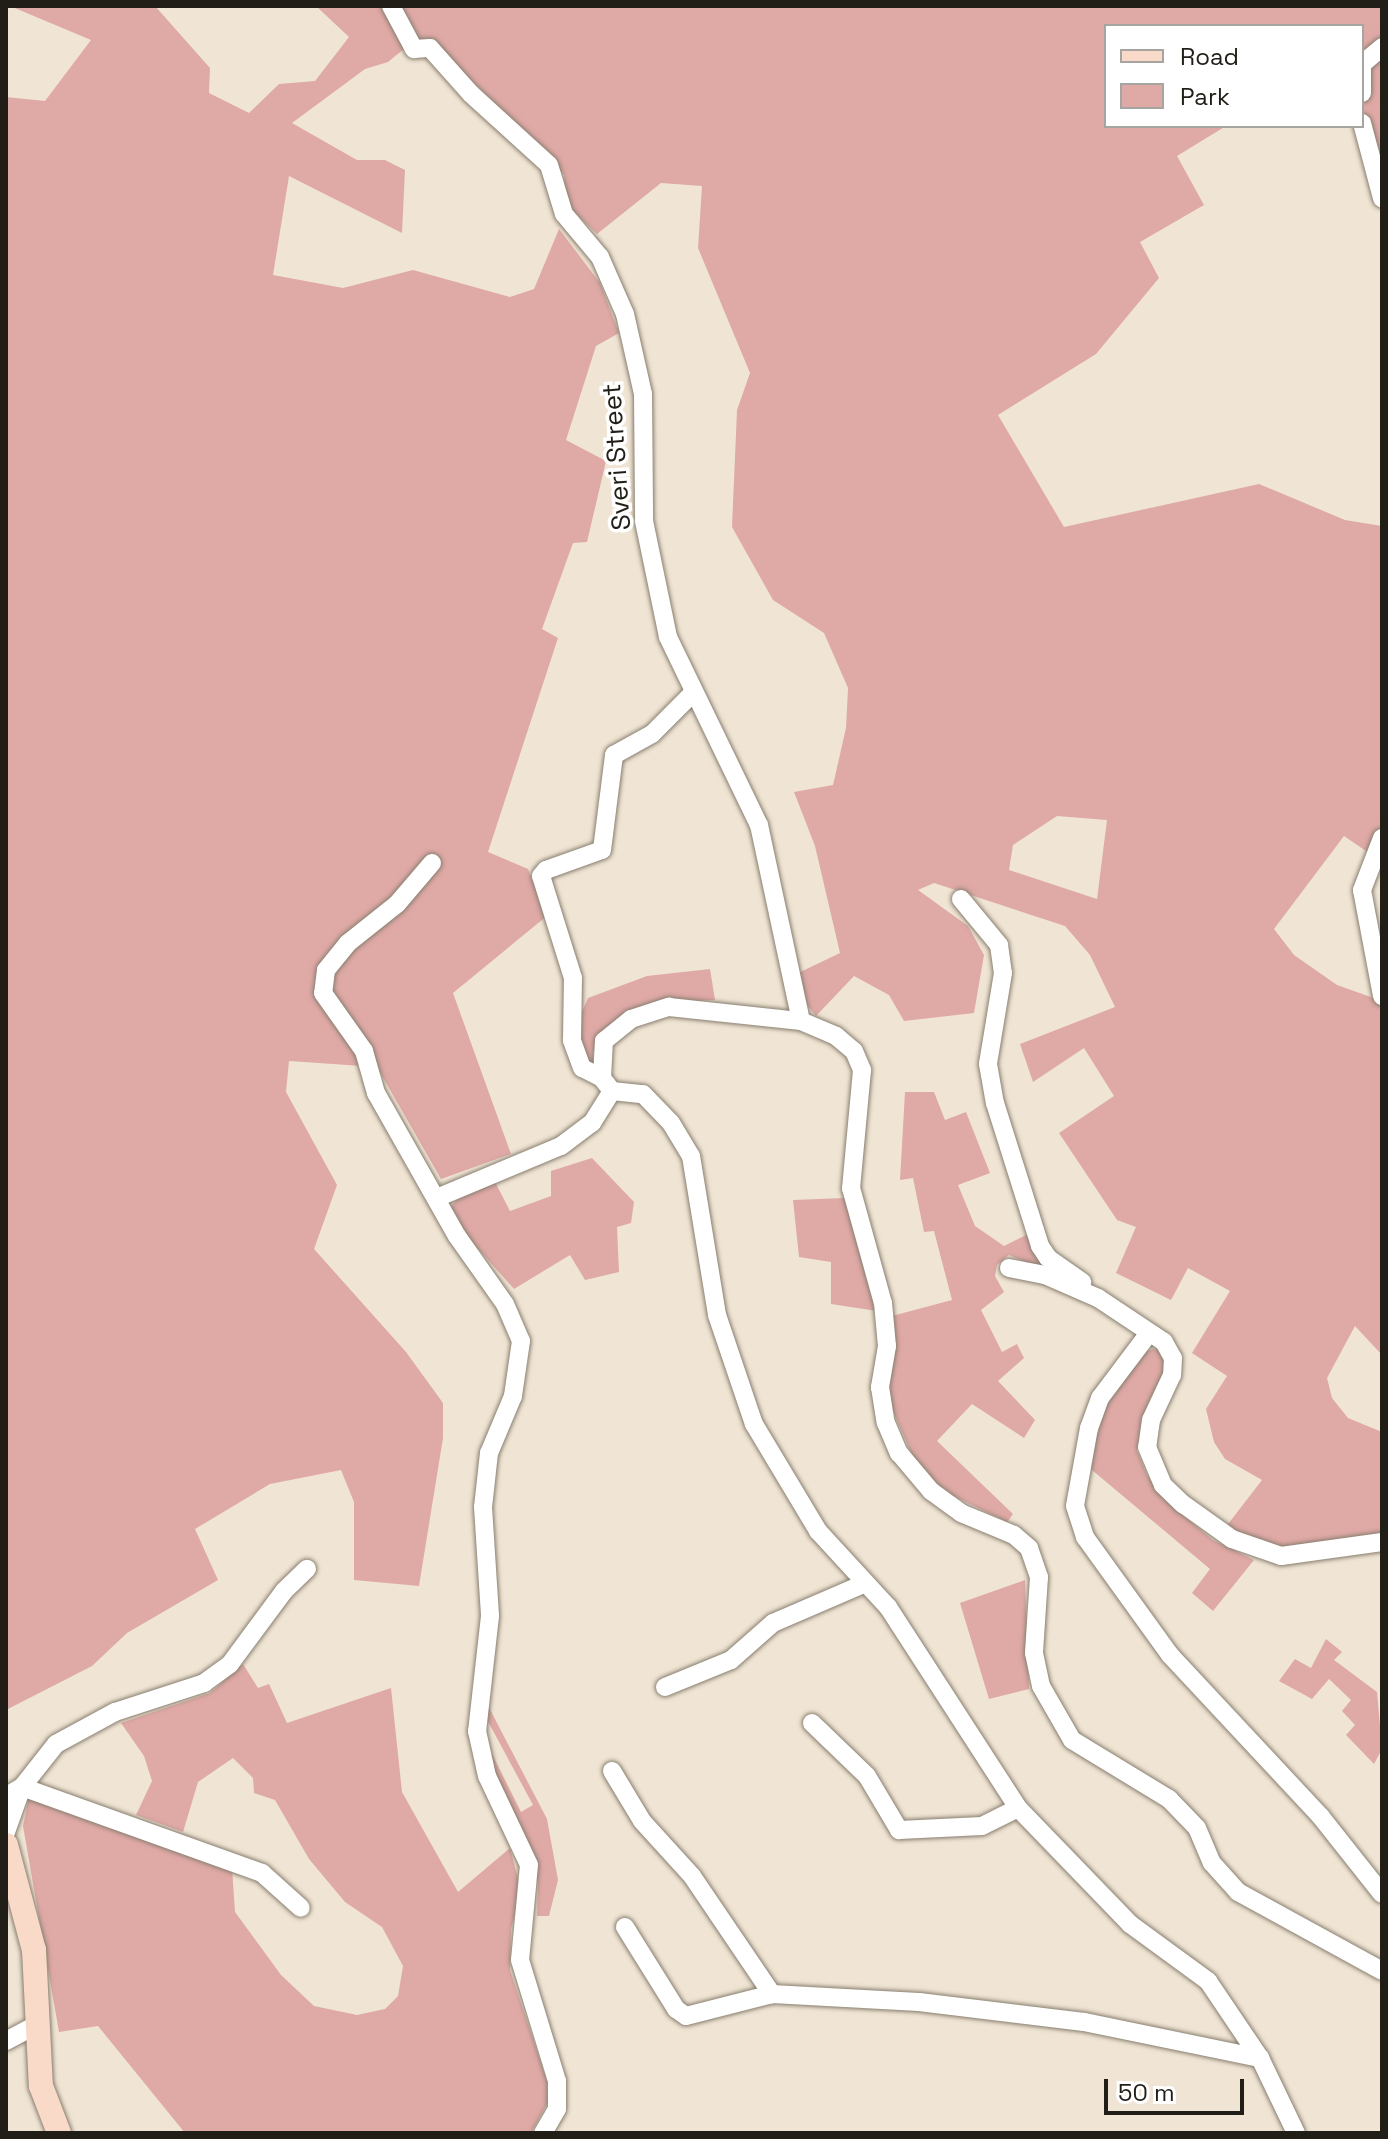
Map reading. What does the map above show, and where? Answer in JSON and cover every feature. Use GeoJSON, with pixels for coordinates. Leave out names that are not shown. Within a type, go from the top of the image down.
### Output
{"type":"FeatureCollection","features":[{"type":"Feature","properties":{"kind":"street","name":"Sveri Street"},"geometry":{"type":"LineString","coordinates":[[391,6],[414,49],[430,48],[471,94],[549,165],[564,214],[600,257],[625,314],[643,394],[644,521],[668,637],[759,825],[801,1021]]}},
{"type":"Feature","properties":{"kind":"street"},"geometry":{"type":"LineString","coordinates":[[1364,62],[1382,47]]}},
{"type":"Feature","properties":{"kind":"street"},"geometry":{"type":"LineString","coordinates":[[1363,128],[1382,198]]}},
{"type":"Feature","properties":{"kind":"street"},"geometry":{"type":"LineString","coordinates":[[693,693],[652,734],[614,755],[602,850],[546,870],[541,876],[573,978],[572,1040],[582,1068],[607,1085],[643,1094],[671,1123],[691,1156],[717,1315],[754,1424],[818,1531],[888,1607],[1018,1808],[1130,1924],[1208,1981],[1260,2058],[1296,2133]]}},
{"type":"Feature","properties":{"kind":"street"},"geometry":{"type":"LineString","coordinates":[[1382,838],[1362,890],[1382,996]]}},
{"type":"Feature","properties":{"kind":"street"},"geometry":{"type":"LineString","coordinates":[[432,863],[397,904],[348,943],[326,970],[323,993],[364,1051],[376,1093],[439,1197],[457,1236],[505,1304],[521,1341],[513,1396],[489,1453],[483,1507],[490,1616],[477,1731],[487,1776],[529,1865],[520,1960],[557,2081],[557,2109],[543,2133]]}},
{"type":"Feature","properties":{"kind":"street"},"geometry":{"type":"LineString","coordinates":[[961,899],[999,945],[1003,973],[988,1064],[995,1103],[1040,1246],[1098,1298],[1149,1333],[1173,1358],[1172,1375],[1151,1420],[1147,1447],[1163,1485],[1183,1504],[1232,1539],[1281,1556],[1382,1542]]}},
{"type":"Feature","properties":{"kind":"street"},"geometry":{"type":"LineString","coordinates":[[439,1197],[561,1146],[592,1123],[607,1085],[604,1041],[631,1019],[648,1013],[703,1007],[801,1021],[836,1036],[854,1051],[862,1070],[851,1188],[887,1326],[880,1387],[886,1423],[899,1453],[931,1491],[961,1513],[1014,1535],[1029,1548],[1039,1577],[1034,1653],[1041,1686],[1057,1719],[1093,1757],[1169,1799],[1197,1828],[1212,1863],[1238,1892],[1382,1971]]}},
{"type":"Feature","properties":{"kind":"street"},"geometry":{"type":"LineString","coordinates":[[1009,1268],[1045,1275],[1098,1298]]}},
{"type":"Feature","properties":{"kind":"street"},"geometry":{"type":"LineString","coordinates":[[1149,1333],[1100,1398],[1089,1428],[1078,1464],[1075,1506],[1085,1537],[1170,1655],[1321,1817],[1382,1894]]}},
{"type":"Feature","properties":{"kind":"street"},"geometry":{"type":"LineString","coordinates":[[6,1832],[14,1791],[56,1744],[115,1712],[204,1683],[230,1664],[284,1591],[307,1569]]}},
{"type":"Feature","properties":{"kind":"street"},"geometry":{"type":"LineString","coordinates":[[665,1687],[731,1660],[773,1623],[866,1583]]}},
{"type":"Feature","properties":{"kind":"street"},"geometry":{"type":"LineString","coordinates":[[812,1723],[867,1776],[899,1830],[982,1826],[1018,1808]]}},
{"type":"Feature","properties":{"kind":"street"},"geometry":{"type":"LineString","coordinates":[[612,1771],[642,1821],[692,1876],[772,1994]]}},
{"type":"Feature","properties":{"kind":"street"},"geometry":{"type":"LineString","coordinates":[[14,1791],[262,1873],[301,1908]]}},
{"type":"Feature","properties":{"kind":"street"},"geometry":{"type":"LineString","coordinates":[[6,1845],[34,1950],[41,2086],[59,2133]]}},
{"type":"Feature","properties":{"kind":"street"},"geometry":{"type":"LineString","coordinates":[[625,1927],[676,2009],[686,2016],[772,1994],[919,2002],[1084,2022],[1260,2058]]}},
{"type":"Feature","properties":{"kind":"street"},"geometry":{"type":"LineString","coordinates":[[6,2041],[36,2025]]}},
{"type":"Feature","properties":{"kind":"green space"},"geometry":{"type":"Polygon","coordinates":[[[10,6],[155,6],[210,68],[209,93],[249,113],[279,84],[315,81],[349,37],[316,6],[1382,6],[1382,174],[1364,115],[1364,24],[1104,24],[1104,128],[1223,128],[1177,156],[1204,205],[1140,242],[1159,278],[1096,354],[998,415],[1064,527],[1259,484],[1345,520],[1382,526],[1382,862],[1344,836],[1274,929],[1294,955],[1337,985],[1382,1001],[1382,1355],[1355,1326],[1327,1378],[1332,1398],[1348,1418],[1382,1432],[1382,1539],[1284,1551],[1225,1528],[1262,1480],[1225,1459],[1214,1442],[1206,1409],[1227,1376],[1192,1353],[1230,1291],[1188,1268],[1171,1300],[1116,1273],[1136,1227],[1117,1220],[1059,1133],[1114,1096],[1084,1048],[1033,1082],[1020,1044],[1115,1007],[1090,955],[1065,926],[934,883],[918,890],[968,926],[984,955],[974,1013],[904,1021],[889,995],[854,976],[816,1016],[807,1005],[794,975],[840,953],[815,846],[794,792],[833,785],[846,728],[848,688],[824,633],[773,600],[732,527],[737,410],[750,373],[698,248],[702,186],[661,183],[597,234],[566,204],[564,175],[549,156],[430,40],[416,39],[388,62],[365,69],[292,123],[357,160],[385,160],[405,170],[402,233],[289,176],[273,275],[343,288],[413,270],[510,297],[534,289],[559,229],[600,283],[619,333],[596,346],[566,440],[606,461],[587,542],[573,543],[542,629],[558,638],[488,852],[528,869],[548,915],[453,993],[511,1154],[441,1179],[377,1067],[289,1061],[286,1092],[337,1185],[314,1249],[406,1352],[443,1403],[443,1438],[419,1586],[354,1580],[354,1502],[341,1470],[270,1484],[195,1529],[218,1580],[127,1633],[92,1666],[6,1710],[6,97],[45,101],[91,40],[10,6]],[[1057,816],[1013,845],[1009,870],[1097,899],[1107,820],[1057,816]]]}},
{"type":"Feature","properties":{"kind":"green space"},"geometry":{"type":"Polygon","coordinates":[[[710,969],[715,1000],[652,1003],[620,1016],[593,1051],[593,1069],[581,1050],[578,1021],[588,998],[647,976],[710,969]]]}},
{"type":"Feature","properties":{"kind":"green space"},"geometry":{"type":"Polygon","coordinates":[[[905,1092],[934,1092],[945,1120],[966,1112],[990,1173],[958,1185],[975,1226],[1004,1246],[1030,1233],[1075,1284],[1009,1255],[997,1265],[995,1276],[1004,1292],[981,1310],[1002,1352],[1017,1344],[1024,1358],[998,1381],[1035,1420],[1024,1438],[972,1404],[937,1441],[1013,1514],[1007,1522],[937,1488],[914,1459],[888,1400],[892,1316],[952,1300],[934,1231],[924,1232],[913,1178],[900,1180],[905,1092]]]}},
{"type":"Feature","properties":{"kind":"green space"},"geometry":{"type":"Polygon","coordinates":[[[592,1158],[634,1202],[631,1223],[617,1227],[619,1272],[585,1280],[570,1255],[514,1289],[455,1223],[451,1207],[460,1195],[494,1180],[510,1211],[551,1196],[551,1171],[592,1158]]]}},
{"type":"Feature","properties":{"kind":"green space"},"geometry":{"type":"Polygon","coordinates":[[[845,1198],[877,1311],[831,1304],[831,1262],[799,1257],[793,1200],[845,1198]]]}},
{"type":"Feature","properties":{"kind":"green space"},"geometry":{"type":"Polygon","coordinates":[[[1160,1350],[1168,1369],[1143,1418],[1137,1451],[1147,1475],[1167,1502],[1213,1540],[1254,1560],[1213,1611],[1192,1593],[1210,1569],[1086,1465],[1104,1405],[1142,1353],[1160,1350]]]}},
{"type":"Feature","properties":{"kind":"green space"},"geometry":{"type":"Polygon","coordinates":[[[1025,1580],[1029,1689],[989,1699],[960,1603],[1025,1580]]]}},
{"type":"Feature","properties":{"kind":"green space"},"geometry":{"type":"Polygon","coordinates":[[[1326,1639],[1342,1652],[1334,1660],[1377,1692],[1382,1749],[1374,1764],[1346,1735],[1355,1725],[1342,1711],[1351,1700],[1329,1679],[1312,1699],[1279,1681],[1295,1659],[1311,1668],[1326,1639]]]}},
{"type":"Feature","properties":{"kind":"green space"},"geometry":{"type":"Polygon","coordinates":[[[243,1664],[258,1688],[269,1684],[287,1723],[391,1688],[402,1792],[458,1892],[510,1848],[521,1890],[511,1929],[510,1970],[547,2081],[548,2102],[531,2133],[185,2133],[98,2026],[59,2032],[23,1826],[29,1797],[232,1868],[235,1912],[281,1975],[314,2006],[357,2015],[385,2009],[398,1996],[403,1966],[382,1927],[345,1902],[309,1859],[275,1800],[254,1793],[253,1778],[233,1758],[198,1782],[183,1832],[136,1815],[152,1781],[144,1756],[121,1723],[210,1693],[243,1664]]]}},
{"type":"Feature","properties":{"kind":"green space"},"geometry":{"type":"Polygon","coordinates":[[[483,1696],[547,1819],[558,1880],[549,1916],[537,1916],[538,1883],[532,1859],[492,1773],[486,1742],[521,1812],[533,1805],[485,1716],[483,1696]]]}}]}
